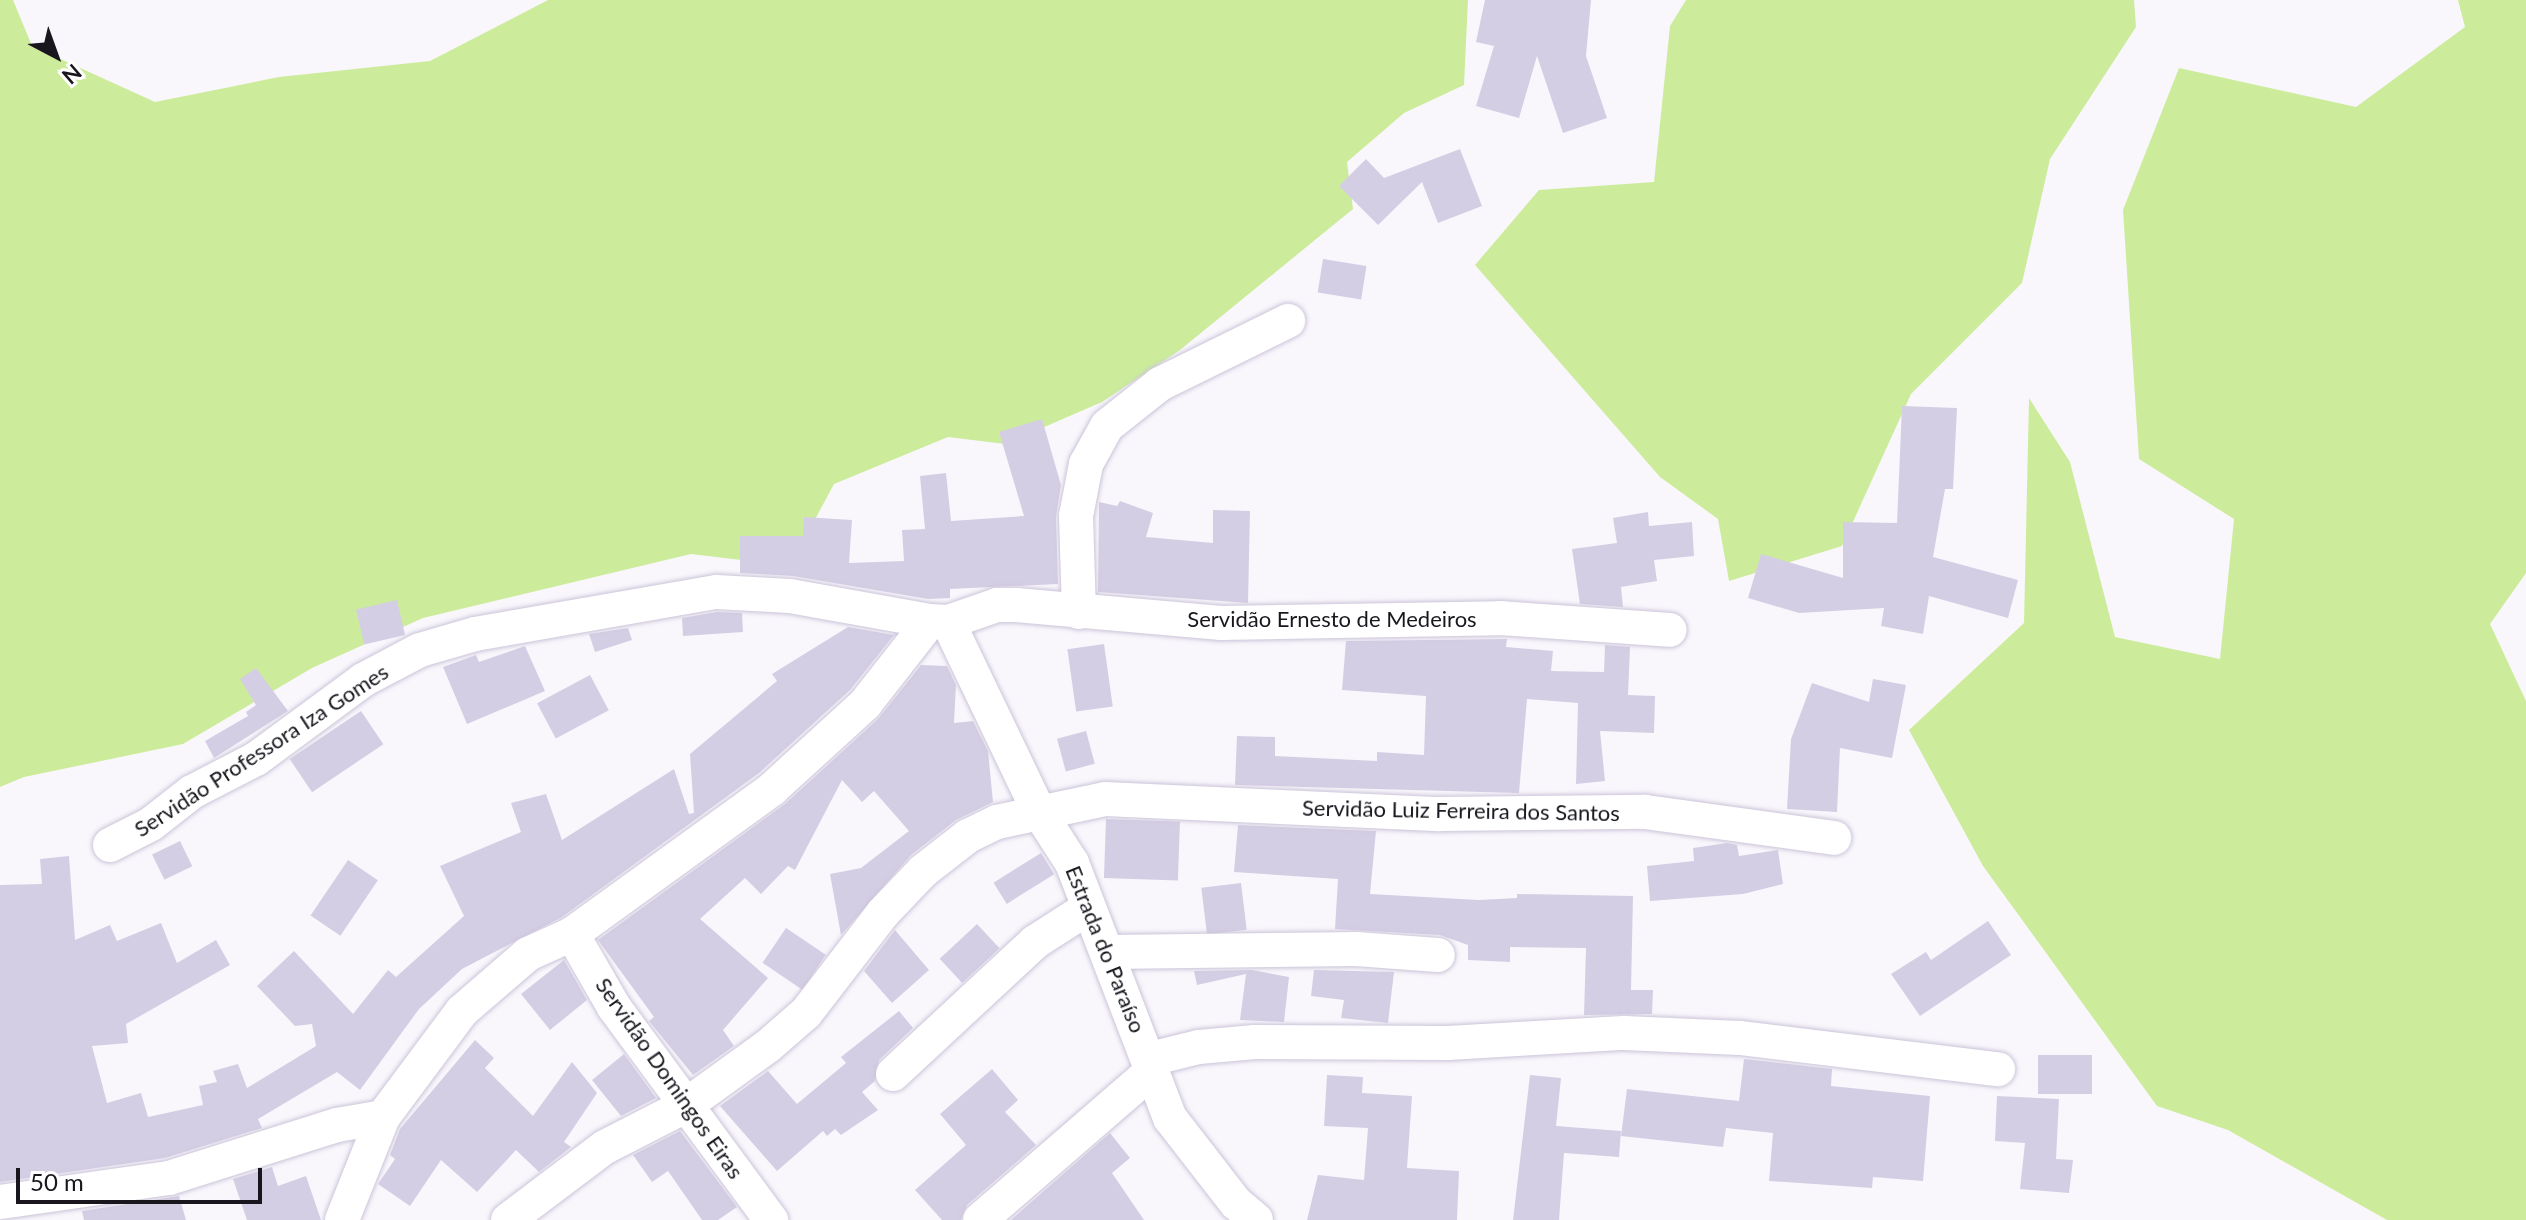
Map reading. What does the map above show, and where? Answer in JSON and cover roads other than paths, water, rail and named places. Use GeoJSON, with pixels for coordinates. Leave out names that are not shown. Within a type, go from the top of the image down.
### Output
{"type":"FeatureCollection","features":[{"type":"Feature","properties":{"kind":"street"},"geometry":{"type":"LineString","coordinates":[[1079,612],[1076,516],[1086,464],[1107,426],[1160,384],[1288,321]]}},
{"type":"Feature","properties":{"kind":"street","name":"Servidão Professora Iza Gomes"},"geometry":{"type":"LineString","coordinates":[[110,845],[151,824],[192,792],[256,759],[363,680],[420,650],[475,634],[716,592],[790,596],[939,622]]}},
{"type":"Feature","properties":{"kind":"street","name":"Servidão Ernesto de Medeiros"},"geometry":{"type":"LineString","coordinates":[[939,622],[997,605],[1221,623],[1500,618],[1670,630]]}},
{"type":"Feature","properties":{"kind":"street"},"geometry":{"type":"LineString","coordinates":[[342,1220],[383,1117],[462,1011],[496,978],[528,954],[572,934],[712,836],[827,742],[939,622]]}},
{"type":"Feature","properties":{"kind":"street","name":"Estrada do Paraíso"},"geometry":{"type":"LineString","coordinates":[[939,622],[1039,812],[1072,863],[1170,1118],[1236,1203],[1256,1220]]}},
{"type":"Feature","properties":{"kind":"street","name":"Servidão Luiz Ferreira dos Santos"},"geometry":{"type":"LineString","coordinates":[[508,1220],[605,1147],[685,1106],[806,1013],[883,913],[923,871],[968,836],[997,822],[1105,799],[1471,815],[1645,812],[1834,838]]}},
{"type":"Feature","properties":{"kind":"street"},"geometry":{"type":"LineString","coordinates":[[893,1074],[1035,942],[1088,908]]}},
{"type":"Feature","properties":{"kind":"street","name":"Servidão Domingos Eiras"},"geometry":{"type":"LineString","coordinates":[[572,934],[614,1007],[771,1220]]}},
{"type":"Feature","properties":{"kind":"street"},"geometry":{"type":"LineString","coordinates":[[1107,952],[1356,949],[1438,955]]}},
{"type":"Feature","properties":{"kind":"street"},"geometry":{"type":"LineString","coordinates":[[980,1220],[1151,1065],[1199,1047],[1255,1042],[1448,1043],[1624,1033],[1740,1038],[1998,1069]]}},
{"type":"Feature","properties":{"kind":"street"},"geometry":{"type":"LineString","coordinates":[[0,1202],[76,1207],[337,1125],[383,1117]]}}]}
